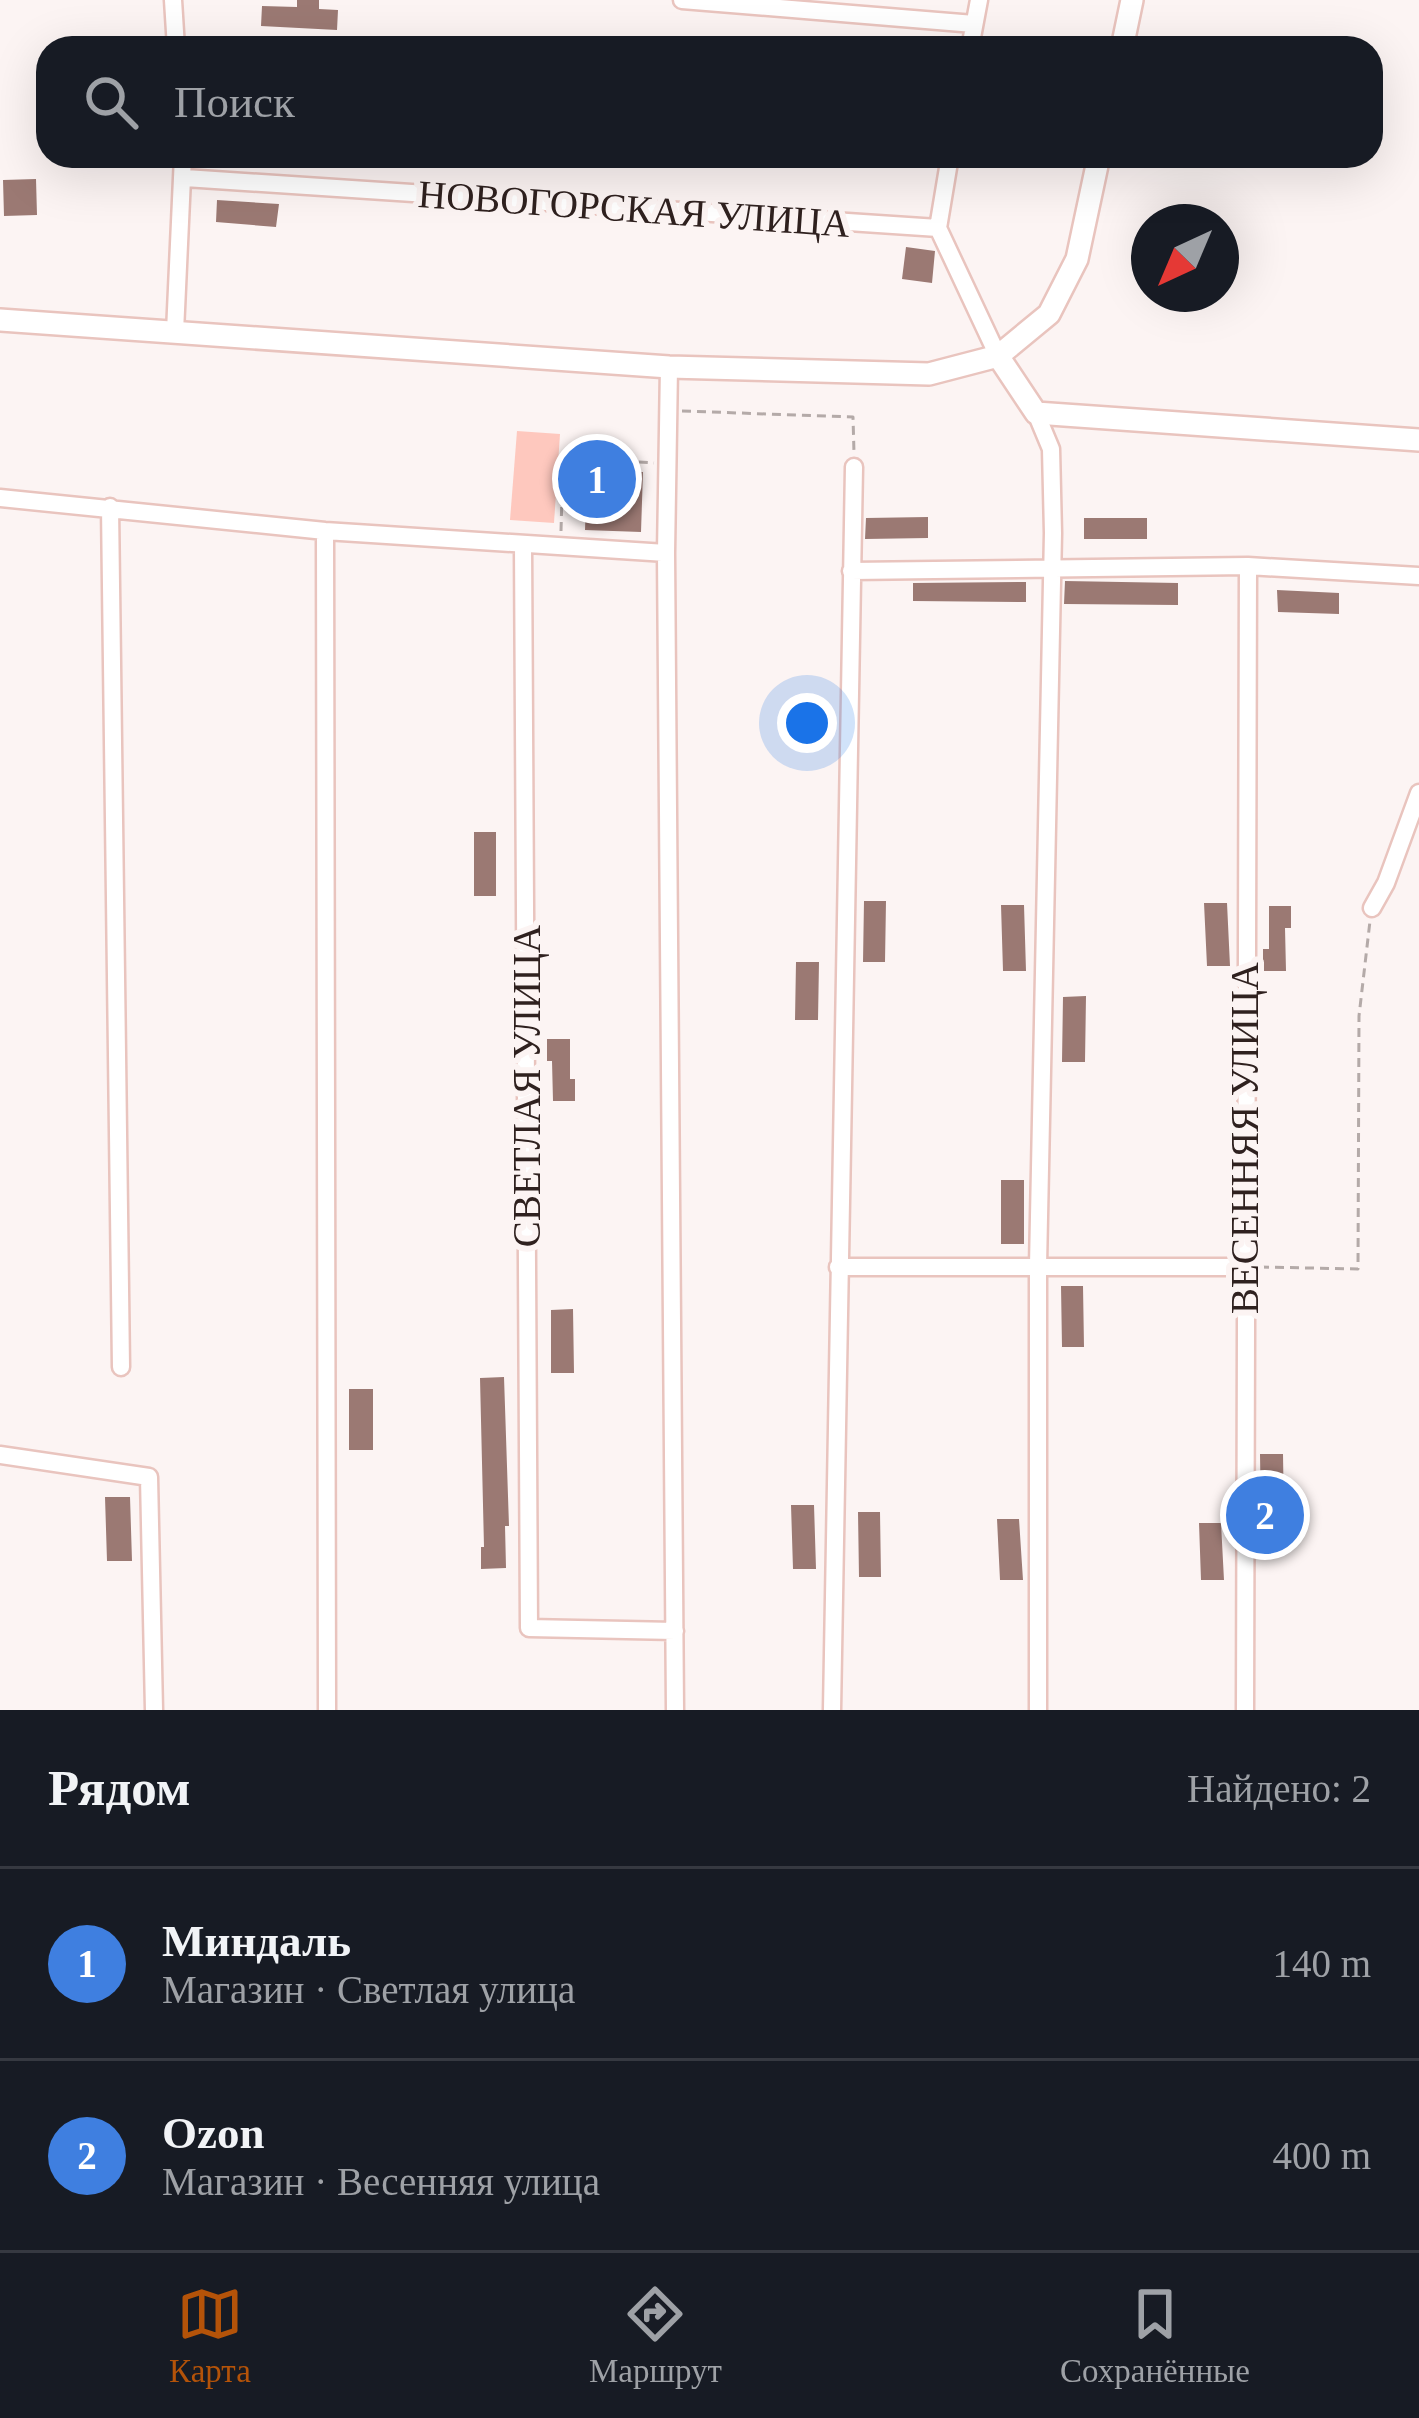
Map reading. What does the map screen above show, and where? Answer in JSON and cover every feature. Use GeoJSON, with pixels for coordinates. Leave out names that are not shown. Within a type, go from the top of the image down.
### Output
{"type":"FeatureCollection","features":[{"type":"Feature","properties":{"kind":"street"},"geometry":{"type":"LineString","coordinates":[[172,0],[175,36]]}},
{"type":"Feature","properties":{"kind":"street"},"geometry":{"type":"LineString","coordinates":[[682,0],[974,24]]}},
{"type":"Feature","properties":{"kind":"street"},"geometry":{"type":"LineString","coordinates":[[972,36],[980,0]]}},
{"type":"Feature","properties":{"kind":"street"},"geometry":{"type":"LineString","coordinates":[[1124,36],[1132,0]]}},
{"type":"Feature","properties":{"kind":"street"},"geometry":{"type":"LineString","coordinates":[[175,332],[184,168]]}},
{"type":"Feature","properties":{"kind":"street"},"geometry":{"type":"LineString","coordinates":[[948,168],[938,228],[998,356],[1036,413],[1051,449],[1053,570],[1038,1266],[1038,1710]]}},
{"type":"Feature","properties":{"kind":"street"},"geometry":{"type":"LineString","coordinates":[[0,320],[669,367],[929,374],[998,356],[1049,314],[1077,259],[1096,168]]}},
{"type":"Feature","properties":{"kind":"street","name":"НОВОГОРСКАЯ УЛИЦА"},"geometry":{"type":"LineString","coordinates":[[185,178],[938,228]]}},
{"type":"Feature","properties":{"kind":"street"},"geometry":{"type":"LineString","coordinates":[[669,367],[666,553],[675,1710]]}},
{"type":"Feature","properties":{"kind":"street"},"geometry":{"type":"LineString","coordinates":[[1036,413],[1419,440]]}},
{"type":"Feature","properties":{"kind":"street"},"geometry":{"type":"LineString","coordinates":[[832,1710],[854,466]]}},
{"type":"Feature","properties":{"kind":"street"},"geometry":{"type":"LineString","coordinates":[[0,498],[325,531],[666,553]]}},
{"type":"Feature","properties":{"kind":"street"},"geometry":{"type":"LineString","coordinates":[[110,507],[121,1367]]}},
{"type":"Feature","properties":{"kind":"street"},"geometry":{"type":"LineString","coordinates":[[325,531],[327,1710]]}},
{"type":"Feature","properties":{"kind":"street","name":"СВЕТЛАЯ УЛИЦА"},"geometry":{"type":"LineString","coordinates":[[523,545],[529,1628],[675,1631]]}},
{"type":"Feature","properties":{"kind":"street"},"geometry":{"type":"LineString","coordinates":[[851,571],[1247,566],[1419,576]]}},
{"type":"Feature","properties":{"kind":"street","name":"ВЕСЕННЯЯ УЛИЦА"},"geometry":{"type":"LineString","coordinates":[[1245,1710],[1247,566]]}},
{"type":"Feature","properties":{"kind":"street"},"geometry":{"type":"LineString","coordinates":[[1372,908],[1419,793]]}},
{"type":"Feature","properties":{"kind":"street"},"geometry":{"type":"LineString","coordinates":[[838,1268],[1244,1267]]}},
{"type":"Feature","properties":{"kind":"street"},"geometry":{"type":"LineString","coordinates":[[0,1455],[149,1477],[154,1710]]}},
{"type":"Feature","properties":{"kind":"path"},"geometry":{"type":"LineString","coordinates":[[668,411],[853,417],[854,466]]}},
{"type":"Feature","properties":{"kind":"path"},"geometry":{"type":"LineString","coordinates":[[560,547],[563,457],[668,464]]}},
{"type":"Feature","properties":{"kind":"path"},"geometry":{"type":"LineString","coordinates":[[614,471],[616,461]]}},
{"type":"Feature","properties":{"kind":"path"},"geometry":{"type":"LineString","coordinates":[[1244,1267],[1358,1269],[1359,1016],[1372,908]]}},
{"type":"Feature","properties":{"kind":"shaded area"},"geometry":{"type":"Polygon","coordinates":[[[517,431],[560,434],[554,523],[510,520],[517,431]]]}},
{"type":"Feature","properties":{"kind":"building"},"geometry":{"type":"Polygon","coordinates":[[[297,0],[319,0],[319,9],[338,10],[337,30],[261,26],[262,6],[297,7],[297,0]]]}},
{"type":"Feature","properties":{"kind":"building"},"geometry":{"type":"Polygon","coordinates":[[[36,179],[37,215],[4,216],[3,180],[36,179]]]}},
{"type":"Feature","properties":{"kind":"building"},"geometry":{"type":"Polygon","coordinates":[[[217,200],[279,204],[276,227],[216,222],[217,200]]]}},
{"type":"Feature","properties":{"kind":"building"},"geometry":{"type":"Polygon","coordinates":[[[906,247],[935,251],[932,283],[902,279],[906,247]]]}},
{"type":"Feature","properties":{"kind":"building"},"geometry":{"type":"Polygon","coordinates":[[[587,470],[643,472],[641,532],[585,530],[587,470]]]}},
{"type":"Feature","properties":{"kind":"building"},"geometry":{"type":"Polygon","coordinates":[[[928,517],[928,538],[865,539],[866,518],[928,517]]]}},
{"type":"Feature","properties":{"kind":"building"},"geometry":{"type":"Polygon","coordinates":[[[1084,518],[1147,518],[1147,539],[1084,539],[1084,518]]]}},
{"type":"Feature","properties":{"kind":"building"},"geometry":{"type":"Polygon","coordinates":[[[1065,581],[1178,583],[1178,605],[1064,604],[1065,581]]]}},
{"type":"Feature","properties":{"kind":"building"},"geometry":{"type":"Polygon","coordinates":[[[1026,582],[1026,602],[913,601],[913,583],[1026,582]]]}},
{"type":"Feature","properties":{"kind":"building"},"geometry":{"type":"Polygon","coordinates":[[[1277,590],[1339,593],[1339,614],[1278,612],[1277,590]]]}},
{"type":"Feature","properties":{"kind":"building"},"geometry":{"type":"Polygon","coordinates":[[[474,832],[496,832],[496,896],[474,896],[474,832]]]}},
{"type":"Feature","properties":{"kind":"building"},"geometry":{"type":"Polygon","coordinates":[[[864,901],[886,901],[885,962],[863,962],[864,901]]]}},
{"type":"Feature","properties":{"kind":"building"},"geometry":{"type":"Polygon","coordinates":[[[1204,903],[1227,903],[1230,966],[1207,966],[1204,903]]]}},
{"type":"Feature","properties":{"kind":"building"},"geometry":{"type":"Polygon","coordinates":[[[1001,905],[1024,905],[1026,971],[1003,971],[1001,905]]]}},
{"type":"Feature","properties":{"kind":"building"},"geometry":{"type":"Polygon","coordinates":[[[1269,906],[1291,906],[1291,928],[1285,928],[1286,971],[1263,971],[1263,949],[1269,949],[1269,906]]]}},
{"type":"Feature","properties":{"kind":"building"},"geometry":{"type":"Polygon","coordinates":[[[796,962],[819,962],[818,1020],[795,1020],[796,962]]]}},
{"type":"Feature","properties":{"kind":"building"},"geometry":{"type":"Polygon","coordinates":[[[1086,996],[1085,1062],[1062,1062],[1063,997],[1086,996]]]}},
{"type":"Feature","properties":{"kind":"building"},"geometry":{"type":"Polygon","coordinates":[[[547,1039],[570,1039],[575,1101],[553,1101],[547,1039]]]}},
{"type":"Feature","properties":{"kind":"building"},"geometry":{"type":"Polygon","coordinates":[[[1001,1180],[1024,1180],[1024,1244],[1001,1244],[1001,1180]]]}},
{"type":"Feature","properties":{"kind":"building"},"geometry":{"type":"Polygon","coordinates":[[[1061,1286],[1083,1286],[1084,1347],[1062,1347],[1061,1286]]]}},
{"type":"Feature","properties":{"kind":"building"},"geometry":{"type":"Polygon","coordinates":[[[573,1309],[574,1373],[551,1373],[551,1310],[573,1309]]]}},
{"type":"Feature","properties":{"kind":"building"},"geometry":{"type":"Polygon","coordinates":[[[504,1377],[506,1568],[481,1569],[480,1378],[504,1377]]]}},
{"type":"Feature","properties":{"kind":"building"},"geometry":{"type":"Polygon","coordinates":[[[349,1389],[373,1389],[373,1450],[349,1450],[349,1389]]]}},
{"type":"Feature","properties":{"kind":"building"},"geometry":{"type":"Polygon","coordinates":[[[1260,1454],[1283,1454],[1284,1519],[1261,1519],[1260,1454]]]}},
{"type":"Feature","properties":{"kind":"building"},"geometry":{"type":"Polygon","coordinates":[[[105,1497],[130,1497],[132,1561],[107,1561],[105,1497]]]}},
{"type":"Feature","properties":{"kind":"building"},"geometry":{"type":"Polygon","coordinates":[[[791,1505],[814,1505],[816,1569],[793,1569],[791,1505]]]}},
{"type":"Feature","properties":{"kind":"building"},"geometry":{"type":"Polygon","coordinates":[[[858,1512],[880,1512],[881,1577],[859,1577],[858,1512]]]}},
{"type":"Feature","properties":{"kind":"building"},"geometry":{"type":"Polygon","coordinates":[[[997,1519],[1019,1519],[1023,1580],[1000,1580],[997,1519]]]}},
{"type":"Feature","properties":{"kind":"building"},"geometry":{"type":"Polygon","coordinates":[[[1199,1523],[1221,1523],[1224,1580],[1201,1580],[1199,1523]]]}},
{"type":"Feature","properties":{"kind":"place","name":"Миндаль"},"geometry":{"type":"Point","coordinates":[597,479]}},
{"type":"Feature","properties":{"kind":"place","name":"Ozon"},"geometry":{"type":"Point","coordinates":[1265,1515]}}]}
